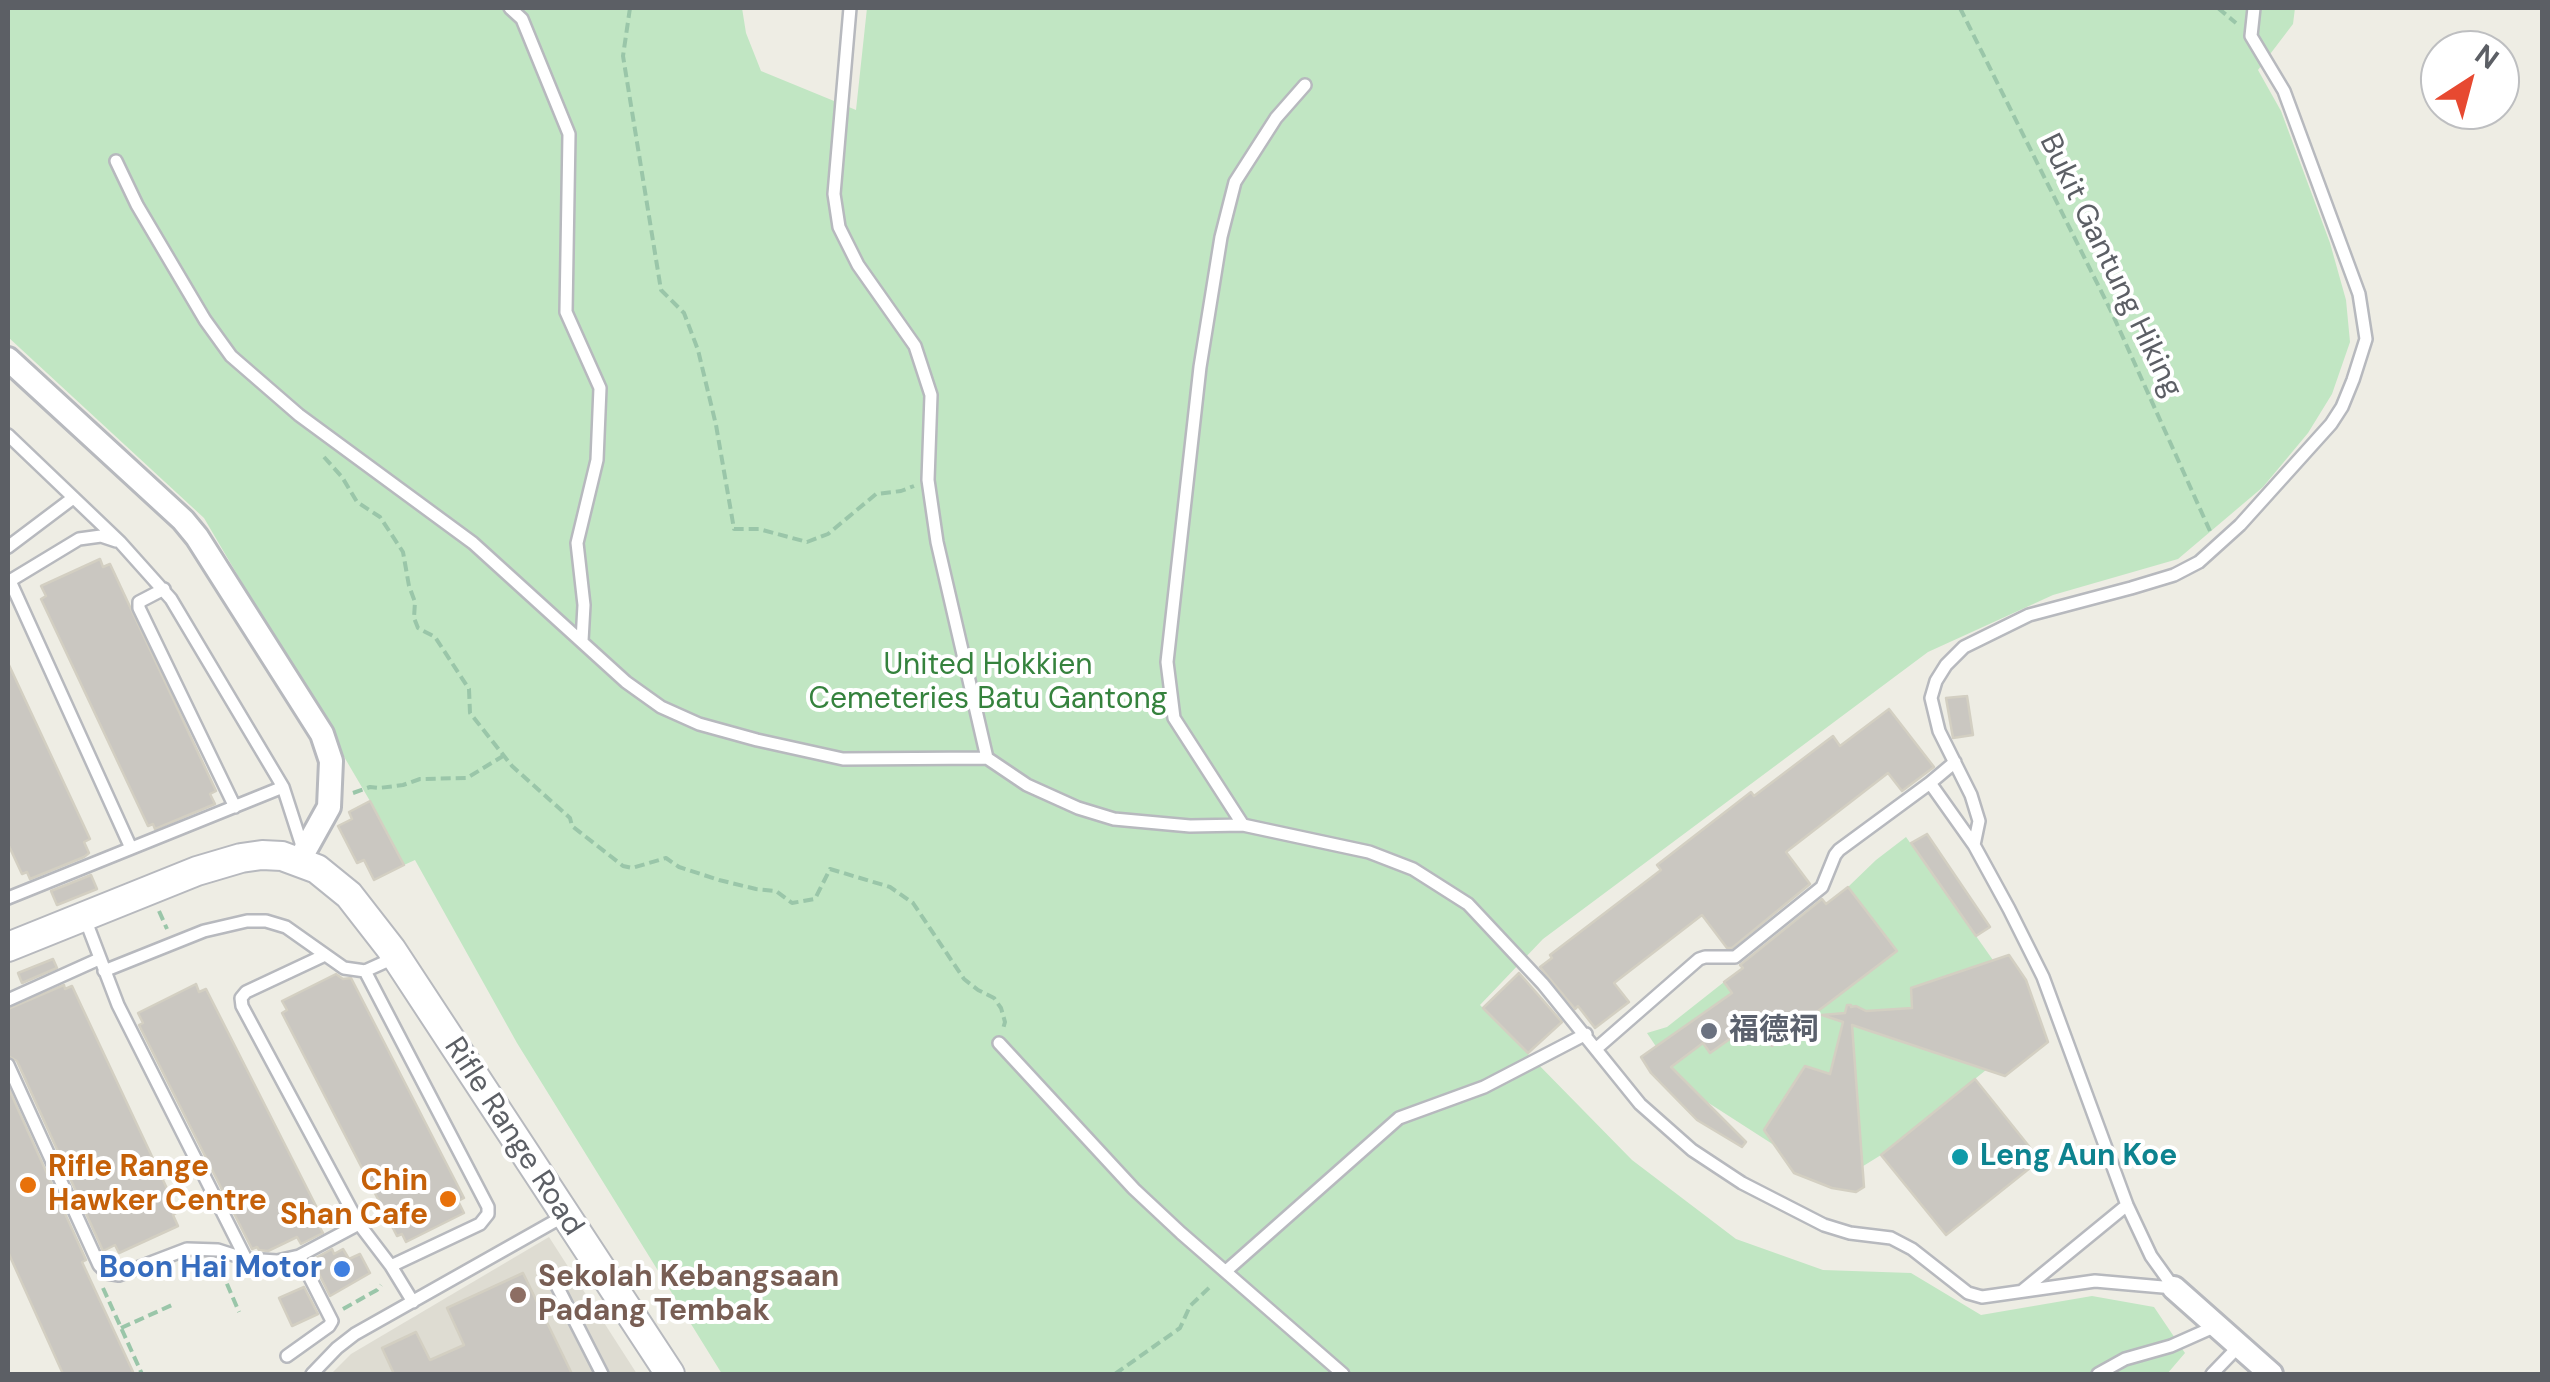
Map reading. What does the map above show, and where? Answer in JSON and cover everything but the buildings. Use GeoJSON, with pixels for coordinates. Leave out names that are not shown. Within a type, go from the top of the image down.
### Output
{"type":"FeatureCollection","features":[{"type":"Feature","properties":{"kind":"street"},"geometry":{"type":"LineString","coordinates":[[8,360],[183,520],[322,734],[331,762],[327,813],[301,855],[241,858],[197,871],[8,947]]}},
{"type":"Feature","properties":{"kind":"street","name":"Rifle Range Road"},"geometry":{"type":"LineString","coordinates":[[301,855],[349,894],[393,953],[670,1374]]}},
{"type":"Feature","properties":{"kind":"street"},"geometry":{"type":"LineString","coordinates":[[2174,1288],[2272,1374]]}},
{"type":"Feature","properties":{"kind":"lane"},"geometry":{"type":"LineString","coordinates":[[510,8],[522,19],[569,134],[566,312],[600,388],[597,460],[577,543],[584,606],[582,641]]}},
{"type":"Feature","properties":{"kind":"lane"},"geometry":{"type":"LineString","coordinates":[[850,8],[834,194],[839,227],[858,265],[916,346],[930,395],[928,480],[936,542],[987,758]]}},
{"type":"Feature","properties":{"kind":"lane"},"geometry":{"type":"LineString","coordinates":[[1974,846],[1979,821],[1971,794],[1939,731],[1931,698],[1946,665],[1964,647],[2029,614],[2174,574],[2199,562],[2240,525],[2331,424],[2342,407],[2366,339],[2360,294],[2311,159],[2284,91],[2252,36],[2254,8]]}},
{"type":"Feature","properties":{"kind":"lane"},"geometry":{"type":"LineString","coordinates":[[1243,825],[1174,718],[1166,662],[1200,367],[1220,237],[1235,182],[1276,118],[1305,85]]}},
{"type":"Feature","properties":{"kind":"lane"},"geometry":{"type":"LineString","coordinates":[[116,162],[205,320],[231,356],[299,415],[474,544],[626,682],[661,707],[699,724],[843,759],[987,758],[1028,785],[1078,808],[1114,818],[1190,826],[1243,825],[1369,852],[1413,869],[1468,904],[1544,984],[1640,1104],[1692,1150],[1742,1183],[1824,1225],[1891,1238],[1968,1293],[1982,1297],[2095,1281],[2174,1288]]}},
{"type":"Feature","properties":{"kind":"lane"},"geometry":{"type":"LineString","coordinates":[[8,435],[164,589],[283,788],[301,855]]}},
{"type":"Feature","properties":{"kind":"lane"},"geometry":{"type":"LineString","coordinates":[[8,547],[73,498]]}},
{"type":"Feature","properties":{"kind":"lane"},"geometry":{"type":"LineString","coordinates":[[120,542],[101,536],[79,539],[9,582],[132,848]]}},
{"type":"Feature","properties":{"kind":"lane"},"geometry":{"type":"LineString","coordinates":[[164,589],[139,602],[139,608],[235,807]]}},
{"type":"Feature","properties":{"kind":"lane"},"geometry":{"type":"LineString","coordinates":[[1597,1048],[1698,960],[1705,956],[1735,957],[1822,887],[1839,850],[1955,762]]}},
{"type":"Feature","properties":{"kind":"lane"},"geometry":{"type":"LineString","coordinates":[[1930,783],[1974,846],[2043,977],[2127,1205],[2151,1256],[2174,1288]]}},
{"type":"Feature","properties":{"kind":"lane"},"geometry":{"type":"LineString","coordinates":[[8,898],[283,788]]}},
{"type":"Feature","properties":{"kind":"lane"},"geometry":{"type":"LineString","coordinates":[[84,916],[118,1005],[246,1259]]}},
{"type":"Feature","properties":{"kind":"lane"},"geometry":{"type":"LineString","coordinates":[[8,1000],[188,936],[247,920],[286,926],[344,968],[365,971],[393,953]]}},
{"type":"Feature","properties":{"kind":"lane"},"geometry":{"type":"LineString","coordinates":[[325,955],[246,992],[241,1001],[359,1224],[412,1302]]}},
{"type":"Feature","properties":{"kind":"lane"},"geometry":{"type":"LineString","coordinates":[[365,971],[488,1208],[486,1220],[480,1224],[391,1266]]}},
{"type":"Feature","properties":{"kind":"lane"},"geometry":{"type":"LineString","coordinates":[[1226,1271],[1399,1118],[1484,1087],[1586,1034]]}},
{"type":"Feature","properties":{"kind":"lane"},"geometry":{"type":"LineString","coordinates":[[1000,1043],[1134,1189],[1343,1374]]}},
{"type":"Feature","properties":{"kind":"lane"},"geometry":{"type":"LineString","coordinates":[[8,1065],[102,1270],[113,1276],[187,1249],[218,1250],[246,1259],[278,1261],[299,1256],[359,1224]]}},
{"type":"Feature","properties":{"kind":"lane"},"geometry":{"type":"LineString","coordinates":[[2021,1292],[2127,1205]]}},
{"type":"Feature","properties":{"kind":"lane"},"geometry":{"type":"LineString","coordinates":[[312,1374],[346,1340],[564,1216]]}},
{"type":"Feature","properties":{"kind":"lane"},"geometry":{"type":"LineString","coordinates":[[287,1356],[332,1322],[299,1256]]}},
{"type":"Feature","properties":{"kind":"lane"},"geometry":{"type":"LineString","coordinates":[[554,1280],[602,1374]]}},
{"type":"Feature","properties":{"kind":"lane"},"geometry":{"type":"LineString","coordinates":[[2098,1374],[2216,1326]]}},
{"type":"Feature","properties":{"kind":"lane"},"geometry":{"type":"LineString","coordinates":[[2212,1374],[2239,1346]]}},
{"type":"Feature","properties":{"kind":"path"},"geometry":{"type":"LineString","coordinates":[[630,8],[623,56],[660,290],[684,313],[698,350],[734,529],[760,528],[807,542],[828,534],[876,494],[901,492],[928,480]]}},
{"type":"Feature","properties":{"kind":"path","name":"Bukit Gantung Hiking"},"geometry":{"type":"LineString","coordinates":[[1960,8],[2112,314],[2216,545]]}},
{"type":"Feature","properties":{"kind":"path"},"geometry":{"type":"LineString","coordinates":[[323,456],[342,476],[358,502],[380,517],[403,552],[418,628],[434,637],[469,689],[470,713],[502,756],[570,818],[572,826],[623,866],[632,868],[666,858],[679,867],[718,880],[776,891],[792,903],[815,899],[830,870],[890,887],[913,903],[964,979],[994,998],[1004,1022],[1000,1043]]}},
{"type":"Feature","properties":{"kind":"path"},"geometry":{"type":"LineString","coordinates":[[329,800],[370,787],[403,785],[420,779],[467,778],[502,756]]}},
{"type":"Feature","properties":{"kind":"path"},"geometry":{"type":"LineString","coordinates":[[159,911],[163,920]]}},
{"type":"Feature","properties":{"kind":"path"},"geometry":{"type":"LineString","coordinates":[[1114,1374],[1180,1328],[1190,1306],[1226,1271]]}},
{"type":"Feature","properties":{"kind":"path"},"geometry":{"type":"LineString","coordinates":[[222,1274],[239,1312]]}},
{"type":"Feature","properties":{"kind":"path"},"geometry":{"type":"LineString","coordinates":[[342,1310],[380,1288],[380,1278]]}},
{"type":"Feature","properties":{"kind":"path"},"geometry":{"type":"LineString","coordinates":[[106,1293],[142,1374]]}},
{"type":"Feature","properties":{"kind":"path"},"geometry":{"type":"LineString","coordinates":[[121,1328],[172,1305],[170,1302]]}},
{"type":"Feature","properties":{"kind":"shaded area","name":"Sekolah Kebangsaan Padang Tembak"},"geometry":{"type":"Polygon","coordinates":[[[549,1237],[637,1374],[331,1374],[351,1354],[549,1237]]]}},
{"type":"Feature","properties":{"kind":"green space","name":"United Hokkien Cemeteries Batu Gantong"},"geometry":{"type":"Polygon","coordinates":[[[8,8],[742,8],[746,33],[761,71],[856,110],[867,8],[2295,8],[2293,24],[2258,70],[2281,111],[2330,243],[2346,300],[2350,342],[2332,394],[2308,433],[2263,487],[2178,559],[2053,595],[1928,652],[1543,939],[1480,1005],[1632,1160],[1736,1239],[1823,1270],[1911,1273],[1981,1315],[2092,1296],[2154,1307],[2185,1353],[2167,1374],[722,1374],[517,1043],[415,860],[404,865],[204,518],[8,337],[8,8]]]}},
{"type":"Feature","properties":{"kind":"green space"},"geometry":{"type":"Polygon","coordinates":[[[1906,837],[2012,987],[2028,1036],[1881,1155],[1852,1173],[1777,1147],[1704,1100],[1665,1060],[1647,1033],[1667,1027],[1724,982],[1773,1045],[1896,951],[1848,887],[1906,837]]]}},
{"type":"Feature","properties":{"kind":"place","name":"福德祠"},"geometry":{"type":"Point","coordinates":[1709,1031]}},
{"type":"Feature","properties":{"kind":"place","name":"Leng Aun Koe"},"geometry":{"type":"Point","coordinates":[1960,1157]}},
{"type":"Feature","properties":{"kind":"place","name":"Rifle Range Hawker Centre"},"geometry":{"type":"Point","coordinates":[28,1185]}},
{"type":"Feature","properties":{"kind":"place","name":"Chin Shan Cafe"},"geometry":{"type":"Point","coordinates":[448,1199]}},
{"type":"Feature","properties":{"kind":"place","name":"Boon Hai Motor"},"geometry":{"type":"Point","coordinates":[342,1269]}},
{"type":"Feature","properties":{"kind":"place","name":"Sekolah Kebangsaan Padang Tembak"},"geometry":{"type":"Point","coordinates":[518,1295]}}]}
